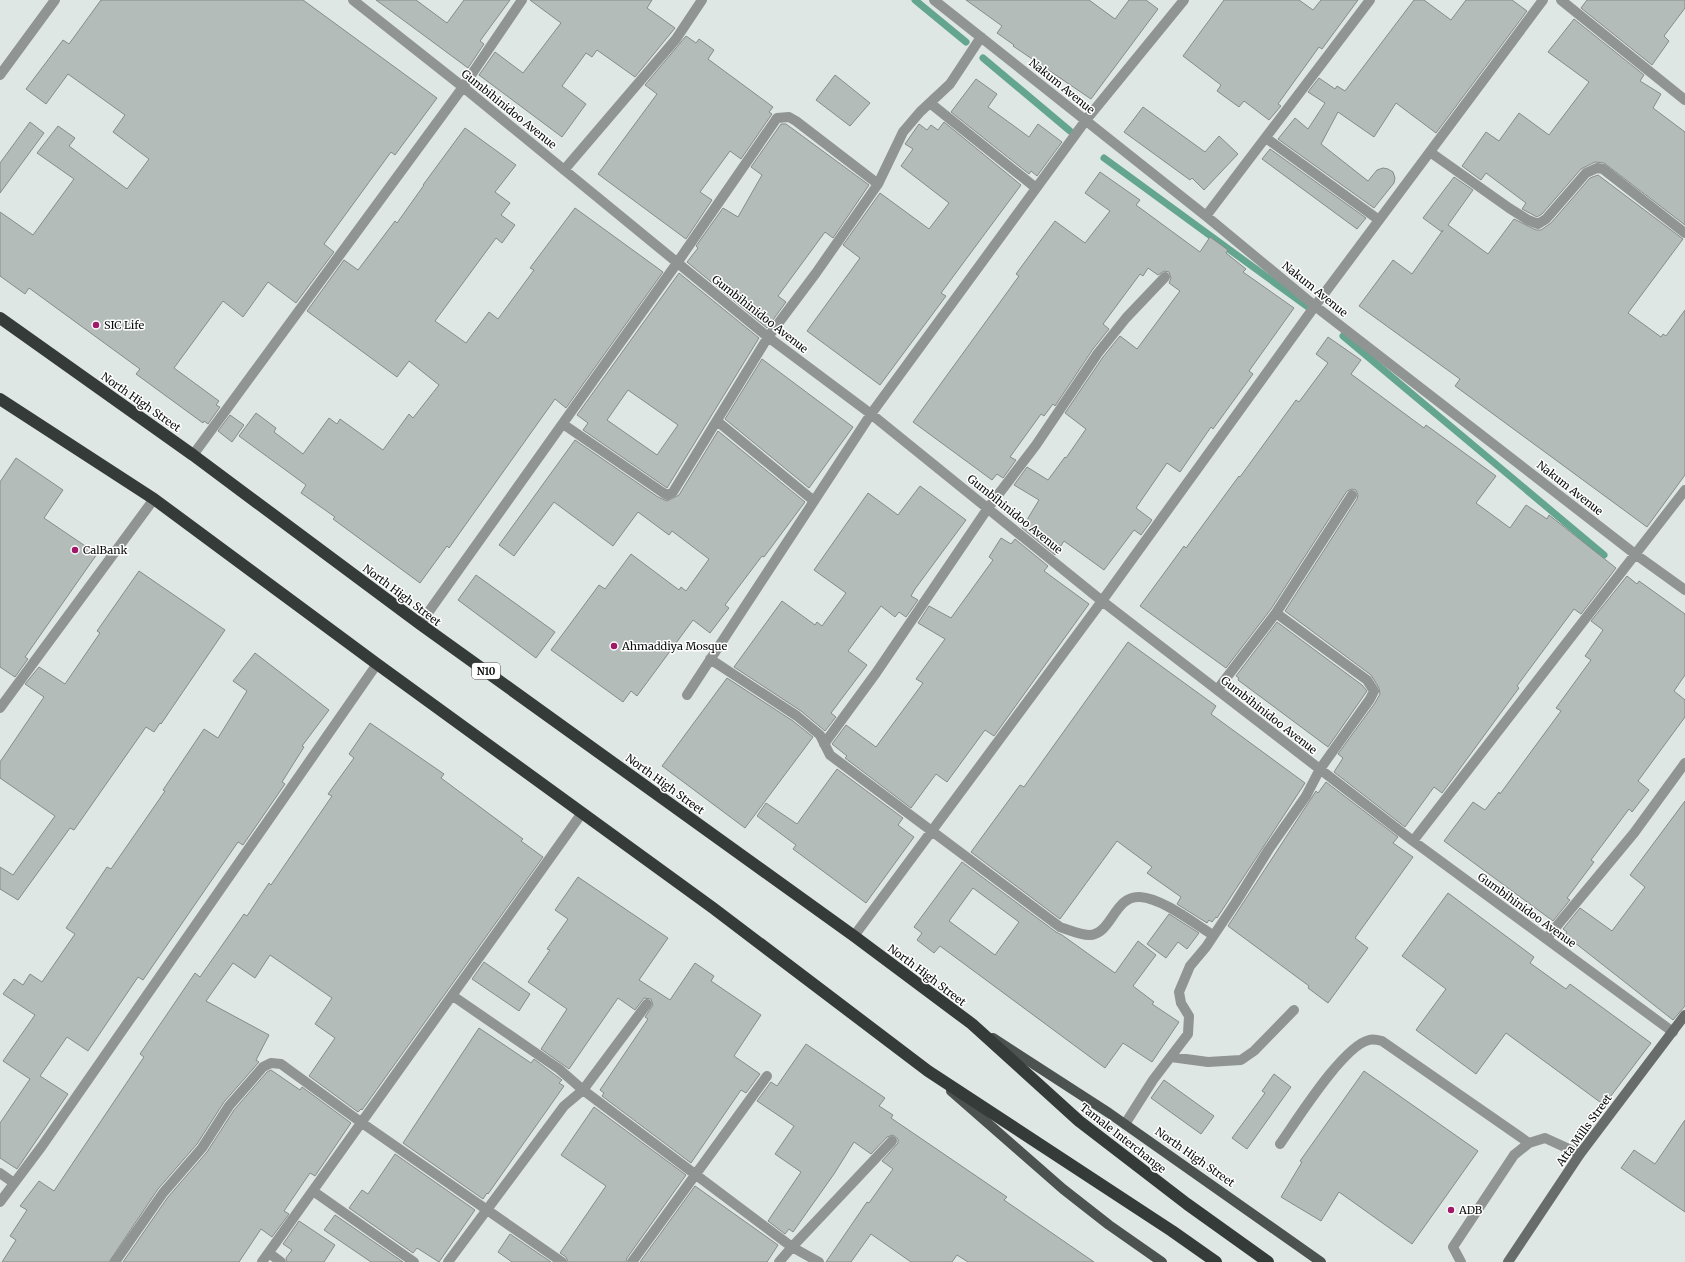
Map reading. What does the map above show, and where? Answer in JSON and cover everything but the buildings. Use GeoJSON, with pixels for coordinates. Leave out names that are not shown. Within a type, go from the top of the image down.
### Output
{"type":"FeatureCollection","features":[{"type":"Feature","properties":{"kind":"highway","name":"North High Street"},"geometry":{"type":"LineString","coordinates":[[0,318],[193,455],[420,624],[854,936],[972,1024]]}},
{"type":"Feature","properties":{"kind":"highway"},"geometry":{"type":"LineString","coordinates":[[0,399],[154,499],[377,664],[713,908],[928,1071],[1172,1231],[1216,1262]]}},
{"type":"Feature","properties":{"kind":"highway","name":"Tamale Interchange"},"geometry":{"type":"LineString","coordinates":[[972,1024],[1078,1121],[1187,1204],[1268,1262]]}},
{"type":"Feature","properties":{"kind":"main road","name":"North High Street"},"geometry":{"type":"LineString","coordinates":[[972,1024],[1125,1124],[1321,1262]]}},
{"type":"Feature","properties":{"kind":"main road"},"geometry":{"type":"LineString","coordinates":[[928,1071],[1063,1189],[1109,1225],[1162,1262]]}},
{"type":"Feature","properties":{"kind":"street"},"geometry":{"type":"LineString","coordinates":[[1,72],[55,0]]}},
{"type":"Feature","properties":{"kind":"street","name":"Gumbihinidoo Avenue"},"geometry":{"type":"LineString","coordinates":[[354,0],[463,87],[768,337],[871,414],[1102,601],[1413,841],[1673,1032]]}},
{"type":"Feature","properties":{"kind":"street"},"geometry":{"type":"LineString","coordinates":[[193,455],[463,87],[522,0]]}},
{"type":"Feature","properties":{"kind":"street"},"geometry":{"type":"LineString","coordinates":[[564,170],[676,39],[702,0]]}},
{"type":"Feature","properties":{"kind":"street","name":"Nakum Avenue"},"geometry":{"type":"LineString","coordinates":[[934,0],[1206,216],[1315,306],[1635,554],[1685,590]]}},
{"type":"Feature","properties":{"kind":"street"},"geometry":{"type":"LineString","coordinates":[[687,695],[871,414],[1086,120],[1184,0]]}},
{"type":"Feature","properties":{"kind":"street"},"geometry":{"type":"LineString","coordinates":[[1206,216],[1370,0]]}},
{"type":"Feature","properties":{"kind":"street"},"geometry":{"type":"LineString","coordinates":[[854,936],[1102,601],[1315,306],[1542,0]]}},
{"type":"Feature","properties":{"kind":"street"},"geometry":{"type":"LineString","coordinates":[[1561,0],[1685,100]]}},
{"type":"Feature","properties":{"kind":"street"},"geometry":{"type":"LineString","coordinates":[[563,424],[662,492],[668,495],[673,492],[768,337],[816,273],[878,184],[903,132],[920,112],[950,84],[981,37]]}},
{"type":"Feature","properties":{"kind":"street"},"geometry":{"type":"LineString","coordinates":[[930,103],[1036,188]]}},
{"type":"Feature","properties":{"kind":"street"},"geometry":{"type":"LineString","coordinates":[[420,624],[677,263],[778,118],[789,117],[796,121],[878,184]]}},
{"type":"Feature","properties":{"kind":"street"},"geometry":{"type":"LineString","coordinates":[[1266,138],[1379,220]]}},
{"type":"Feature","properties":{"kind":"street"},"geometry":{"type":"LineString","coordinates":[[1430,152],[1509,208],[1528,220],[1538,224],[1546,219],[1586,173],[1598,168],[1603,169],[1685,233]]}},
{"type":"Feature","properties":{"kind":"street"},"geometry":{"type":"LineString","coordinates":[[824,744],[876,674],[988,508],[1036,445],[1098,353],[1117,328],[1165,277]]}},
{"type":"Feature","properties":{"kind":"street"},"geometry":{"type":"LineString","coordinates":[[717,421],[814,501]]}},
{"type":"Feature","properties":{"kind":"street"},"geometry":{"type":"LineString","coordinates":[[1413,841],[1685,490]]}},
{"type":"Feature","properties":{"kind":"street"},"geometry":{"type":"LineString","coordinates":[[1217,690],[1276,613],[1352,495]]}},
{"type":"Feature","properties":{"kind":"street"},"geometry":{"type":"LineString","coordinates":[[0,708],[154,499]]}},
{"type":"Feature","properties":{"kind":"street"},"geometry":{"type":"LineString","coordinates":[[1125,1124],[1153,1080],[1188,1034],[1189,1016],[1181,1003],[1179,992],[1190,966],[1236,902],[1306,796],[1320,769],[1370,699],[1374,691],[1367,680],[1276,613]]}},
{"type":"Feature","properties":{"kind":"street"},"geometry":{"type":"LineString","coordinates":[[710,659],[797,716],[820,735],[830,754],[1060,927],[1089,935],[1101,932],[1118,908],[1130,898],[1141,897],[1160,903],[1213,935]]}},
{"type":"Feature","properties":{"kind":"street"},"geometry":{"type":"LineString","coordinates":[[0,1202],[42,1146],[377,664]]}},
{"type":"Feature","properties":{"kind":"street"},"geometry":{"type":"LineString","coordinates":[[1546,938],[1634,833],[1685,763]]}},
{"type":"Feature","properties":{"kind":"street"},"geometry":{"type":"LineString","coordinates":[[262,1262],[582,813]]}},
{"type":"Feature","properties":{"kind":"street"},"geometry":{"type":"LineString","coordinates":[[453,996],[559,1069],[583,1090],[792,1247],[819,1262]]}},
{"type":"Feature","properties":{"kind":"street"},"geometry":{"type":"LineString","coordinates":[[448,1262],[564,1106],[583,1090],[647,1004]]}},
{"type":"Feature","properties":{"kind":"street"},"geometry":{"type":"LineString","coordinates":[[1171,1057],[1208,1062],[1241,1060],[1254,1051],[1294,1010]]}},
{"type":"Feature","properties":{"kind":"street","name":"Atta Mills Street"},"geometry":{"type":"LineString","coordinates":[[1508,1262],[1580,1154],[1685,1015]]}},
{"type":"Feature","properties":{"kind":"street"},"geometry":{"type":"LineString","coordinates":[[1280,1144],[1338,1064],[1352,1050],[1369,1040],[1382,1041],[1530,1143]]}},
{"type":"Feature","properties":{"kind":"street"},"geometry":{"type":"LineString","coordinates":[[115,1262],[163,1193],[202,1148],[229,1106],[263,1067],[271,1063],[281,1064],[362,1123],[488,1209],[562,1262]]}},
{"type":"Feature","properties":{"kind":"street"},"geometry":{"type":"LineString","coordinates":[[632,1262],[766,1076]]}},
{"type":"Feature","properties":{"kind":"street"},"geometry":{"type":"LineString","coordinates":[[1461,1262],[1453,1248],[1514,1154],[1530,1143],[1545,1138],[1580,1154]]}},
{"type":"Feature","properties":{"kind":"street"},"geometry":{"type":"LineString","coordinates":[[779,1262],[892,1141]]}},
{"type":"Feature","properties":{"kind":"street"},"geometry":{"type":"LineString","coordinates":[[0,1173],[14,1183]]}},
{"type":"Feature","properties":{"kind":"street"},"geometry":{"type":"LineString","coordinates":[[313,1191],[414,1262]]}},
{"type":"Feature","properties":{"kind":"street"},"geometry":{"type":"LineString","coordinates":[[269,1253],[281,1262]]}},
{"type":"Feature","properties":{"kind":"waterway"},"geometry":{"type":"LineString","coordinates":[[915,0],[966,42]]}},
{"type":"Feature","properties":{"kind":"waterway"},"geometry":{"type":"LineString","coordinates":[[983,58],[1070,131]]}},
{"type":"Feature","properties":{"kind":"waterway"},"geometry":{"type":"LineString","coordinates":[[1104,158],[1312,310]]}},
{"type":"Feature","properties":{"kind":"waterway"},"geometry":{"type":"LineString","coordinates":[[1343,336],[1604,555]]}},
{"type":"Feature","properties":{"kind":"place","name":"SIC Life"},"geometry":{"type":"Point","coordinates":[96,325]}},
{"type":"Feature","properties":{"kind":"place","name":"CalBank"},"geometry":{"type":"Point","coordinates":[75,550]}},
{"type":"Feature","properties":{"kind":"place","name":"Ahmaddiya Mosque"},"geometry":{"type":"Point","coordinates":[614,646]}},
{"type":"Feature","properties":{"kind":"place","name":"ADB"},"geometry":{"type":"Point","coordinates":[1451,1210]}}]}
